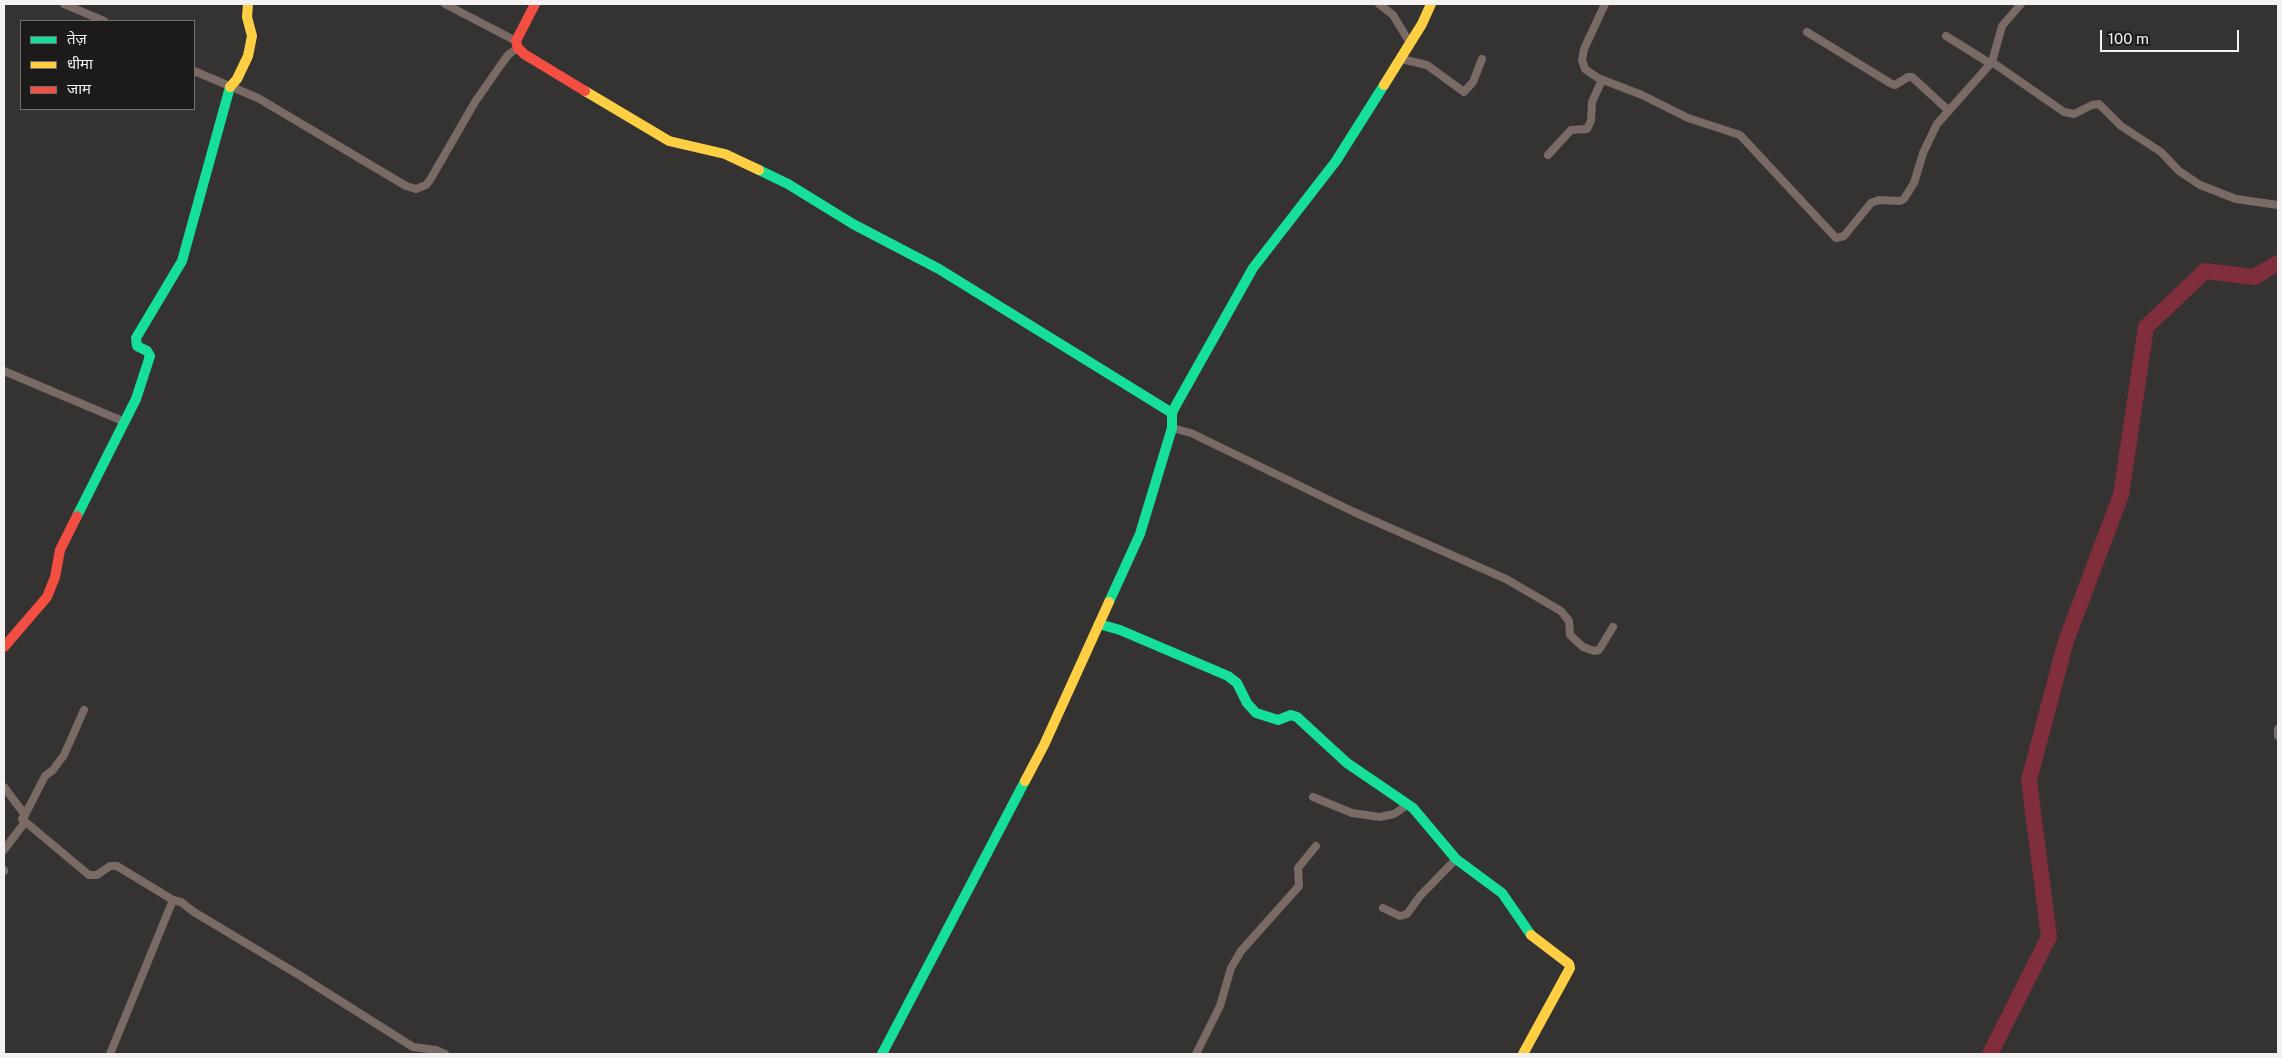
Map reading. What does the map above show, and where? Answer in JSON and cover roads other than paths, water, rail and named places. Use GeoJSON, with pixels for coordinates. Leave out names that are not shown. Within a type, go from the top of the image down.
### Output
{"type":"FeatureCollection","features":[{"type":"Feature","properties":{"kind":"street"},"geometry":{"type":"LineString","coordinates":[[64,4],[102,20]]}},
{"type":"Feature","properties":{"kind":"street"},"geometry":{"type":"LineString","coordinates":[[4,647],[47,597],[55,577],[57,560],[63,544],[125,422],[150,358],[149,354],[136,344],[136,338],[180,266],[230,85],[237,79],[250,50],[252,36],[247,17],[248,4]]}},
{"type":"Feature","properties":{"kind":"street"},"geometry":{"type":"LineString","coordinates":[[445,4],[517,44],[524,54],[669,141],[725,154],[788,184],[854,224],[939,269],[1172,413]]}},
{"type":"Feature","properties":{"kind":"street"},"geometry":{"type":"LineString","coordinates":[[195,71],[230,85],[294,119],[406,186],[416,188],[426,185],[430,180],[475,102],[517,44],[536,4]]}},
{"type":"Feature","properties":{"kind":"street"},"geometry":{"type":"LineString","coordinates":[[1379,4],[1393,15],[1410,42]]}},
{"type":"Feature","properties":{"kind":"street"},"geometry":{"type":"LineString","coordinates":[[882,1054],[1044,745],[1140,534],[1172,428],[1172,413],[1253,268],[1336,161],[1422,24],[1430,4]]}},
{"type":"Feature","properties":{"kind":"street"},"geometry":{"type":"LineString","coordinates":[[1605,4],[1584,49],[1582,60],[1585,69],[1602,80],[1642,95],[1708,126],[1740,136],[1836,238],[1844,236],[1871,202],[1879,200],[1900,201],[1904,199],[1914,184],[1930,136],[1936,124],[1992,63],[2002,26],[2021,4]]}},
{"type":"Feature","properties":{"kind":"street"},"geometry":{"type":"LineString","coordinates":[[1806,32],[1890,83],[1895,85],[1908,77],[1912,78],[1948,110]]}},
{"type":"Feature","properties":{"kind":"street"},"geometry":{"type":"LineString","coordinates":[[1946,36],[1992,63],[2064,112],[2074,114],[2092,105],[2101,105],[2121,126],[2161,152],[2179,171],[2200,185],[2236,198],[2278,205]]}},
{"type":"Feature","properties":{"kind":"street"},"geometry":{"type":"LineString","coordinates":[[1401,59],[1428,64],[1464,92],[1473,82],[1482,59]]}},
{"type":"Feature","properties":{"kind":"street"},"geometry":{"type":"LineString","coordinates":[[1548,155],[1571,130],[1587,129],[1591,122],[1592,102],[1602,80]]}},
{"type":"Feature","properties":{"kind":"street"},"geometry":{"type":"LineString","coordinates":[[4,371],[125,422]]}},
{"type":"Feature","properties":{"kind":"street"},"geometry":{"type":"LineString","coordinates":[[1172,428],[1206,440],[1354,512],[1506,579],[1561,612],[1569,621],[1570,635],[1584,648],[1594,651],[1599,650],[1613,627]]}},
{"type":"Feature","properties":{"kind":"street"},"geometry":{"type":"LineString","coordinates":[[1099,624],[1120,630],[1228,676],[1237,683],[1256,713],[1278,720],[1287,716],[1294,716],[1347,762],[1404,801],[1440,838],[1456,859],[1502,893],[1533,938],[1570,966],[1569,973],[1523,1054]]}},
{"type":"Feature","properties":{"kind":"street"},"geometry":{"type":"LineString","coordinates":[[4,850],[25,818],[45,776],[53,770],[64,754],[84,710]]}},
{"type":"Feature","properties":{"kind":"street"},"geometry":{"type":"LineString","coordinates":[[2278,728],[2278,736]]}},
{"type":"Feature","properties":{"kind":"street"},"geometry":{"type":"LineString","coordinates":[[4,787],[25,818],[89,875],[97,875],[112,865],[173,900],[181,902],[194,912],[299,975],[413,1048],[436,1050],[445,1054]]}},
{"type":"Feature","properties":{"kind":"street"},"geometry":{"type":"LineString","coordinates":[[1313,797],[1352,813],[1380,817],[1394,814],[1403,808],[1404,801]]}},
{"type":"Feature","properties":{"kind":"street"},"geometry":{"type":"LineString","coordinates":[[1196,1054],[1220,1006],[1231,968],[1242,951],[1295,892],[1301,883],[1298,868],[1316,846]]}},
{"type":"Feature","properties":{"kind":"street"},"geometry":{"type":"LineString","coordinates":[[1383,908],[1400,916],[1407,914],[1420,896],[1456,859]]}},
{"type":"Feature","properties":{"kind":"street"},"geometry":{"type":"LineString","coordinates":[[110,1054],[173,900]]}},
{"type":"Feature","properties":{"kind":"waterway"},"geometry":{"type":"LineString","coordinates":[[1990,1054],[2049,937],[2029,780],[2066,641],[2121,495],[2146,327],[2205,271],[2254,277],[2278,263]]}}]}
